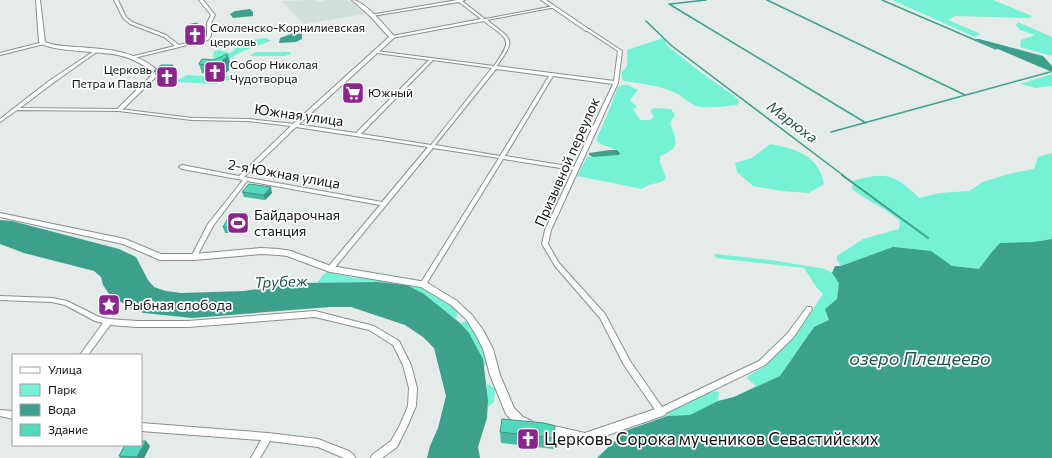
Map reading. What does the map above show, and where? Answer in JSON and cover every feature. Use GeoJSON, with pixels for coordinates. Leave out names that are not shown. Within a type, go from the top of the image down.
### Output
{"type":"FeatureCollection","features":[{"type":"Feature","properties":{"kind":"street"},"geometry":{"type":"LineString","coordinates":[[38,0],[43,43]]}},
{"type":"Feature","properties":{"kind":"street"},"geometry":{"type":"LineString","coordinates":[[116,0],[125,18],[131,23],[165,36],[178,46]]}},
{"type":"Feature","properties":{"kind":"street"},"geometry":{"type":"LineString","coordinates":[[135,57],[204,40],[209,36],[209,23],[213,15],[201,0]]}},
{"type":"Feature","properties":{"kind":"street"},"geometry":{"type":"LineString","coordinates":[[354,0],[372,15],[392,37]]}},
{"type":"Feature","properties":{"kind":"street"},"geometry":{"type":"LineString","coordinates":[[330,268],[382,204],[432,147],[494,67],[508,46],[506,37],[460,0]]}},
{"type":"Feature","properties":{"kind":"street"},"geometry":{"type":"LineString","coordinates":[[372,15],[465,0]]}},
{"type":"Feature","properties":{"kind":"street","name":"Призывной переулок"},"geometry":{"type":"LineString","coordinates":[[543,0],[620,51],[616,83],[548,230],[545,244],[557,264],[603,316],[627,363],[661,412]]}},
{"type":"Feature","properties":{"kind":"street"},"geometry":{"type":"LineString","coordinates":[[194,257],[210,225],[231,198],[243,179],[295,125],[392,37],[554,7]]}},
{"type":"Feature","properties":{"kind":"street"},"geometry":{"type":"LineString","coordinates":[[0,54],[43,43],[57,47],[97,50],[135,57],[150,66],[157,73],[119,110]]}},
{"type":"Feature","properties":{"kind":"street"},"geometry":{"type":"LineString","coordinates":[[0,122],[51,82],[97,50]]}},
{"type":"Feature","properties":{"kind":"street"},"geometry":{"type":"LineString","coordinates":[[377,52],[616,83]]}},
{"type":"Feature","properties":{"kind":"street"},"geometry":{"type":"LineString","coordinates":[[357,135],[432,59]]}},
{"type":"Feature","properties":{"kind":"street"},"geometry":{"type":"LineString","coordinates":[[423,284],[552,74]]}},
{"type":"Feature","properties":{"kind":"street","name":"Южная улица"},"geometry":{"type":"LineString","coordinates":[[17,109],[119,110],[192,119],[248,120],[295,125],[576,170]]}},
{"type":"Feature","properties":{"kind":"street","name":"2-я Южная улица"},"geometry":{"type":"LineString","coordinates":[[182,167],[382,204]]}},
{"type":"Feature","properties":{"kind":"street"},"geometry":{"type":"LineString","coordinates":[[231,198],[257,181]]}},
{"type":"Feature","properties":{"kind":"street"},"geometry":{"type":"LineString","coordinates":[[0,215],[125,242],[160,257],[194,257],[271,251],[288,253],[330,268],[423,284],[454,303],[469,317],[480,333],[488,349],[495,375],[510,411],[519,421],[585,438],[661,412],[762,364],[790,336],[809,309]]}},
{"type":"Feature","properties":{"kind":"street"},"geometry":{"type":"LineString","coordinates":[[0,298],[52,300],[67,303],[97,319],[108,322],[137,324],[188,324],[315,314],[370,328],[396,343],[407,365],[413,388],[412,406],[394,444],[375,458]]}},
{"type":"Feature","properties":{"kind":"street"},"geometry":{"type":"LineString","coordinates":[[85,354],[108,322]]}},
{"type":"Feature","properties":{"kind":"street"},"geometry":{"type":"LineString","coordinates":[[0,413],[12,415]]}},
{"type":"Feature","properties":{"kind":"street"},"geometry":{"type":"LineString","coordinates":[[142,427],[268,437],[318,443],[346,454],[351,458]]}},
{"type":"Feature","properties":{"kind":"street"},"geometry":{"type":"LineString","coordinates":[[255,458],[268,437]]}},
{"type":"Feature","properties":{"kind":"shaded area"},"geometry":{"type":"Polygon","coordinates":[[[315,0],[317,2],[327,0],[349,0],[365,14],[304,24],[282,1],[315,0]]]}},
{"type":"Feature","properties":{"kind":"green space"},"geometry":{"type":"Polygon","coordinates":[[[892,0],[993,0],[1032,16],[1030,18],[955,16],[948,20],[981,34],[975,37],[892,0]]]}},
{"type":"Feature","properties":{"kind":"green space"},"geometry":{"type":"Polygon","coordinates":[[[1018,22],[1052,37],[1052,56],[1020,47],[1021,40],[1035,35],[1020,30],[1016,25],[1018,22]]]}},
{"type":"Feature","properties":{"kind":"green space"},"geometry":{"type":"Polygon","coordinates":[[[267,38],[271,41],[240,53],[226,63],[210,63],[213,59],[214,51],[219,50],[230,53],[236,49],[233,47],[236,42],[252,42],[257,39],[267,38]]]}},
{"type":"Feature","properties":{"kind":"green space"},"geometry":{"type":"Polygon","coordinates":[[[663,38],[666,41],[665,44],[703,74],[737,98],[739,102],[737,105],[700,107],[693,105],[670,90],[624,81],[622,78],[622,72],[627,66],[627,50],[663,38]]]}},
{"type":"Feature","properties":{"kind":"green space"},"geometry":{"type":"Polygon","coordinates":[[[256,52],[290,52],[291,54],[285,56],[250,55],[256,52]]]}},
{"type":"Feature","properties":{"kind":"green space"},"geometry":{"type":"Polygon","coordinates":[[[1052,74],[1052,86],[1036,88],[1020,84],[1052,74]]]}},
{"type":"Feature","properties":{"kind":"green space"},"geometry":{"type":"Polygon","coordinates":[[[187,75],[215,77],[225,76],[235,78],[215,84],[176,81],[187,75]]]}},
{"type":"Feature","properties":{"kind":"green space"},"geometry":{"type":"Polygon","coordinates":[[[628,85],[638,90],[630,100],[637,107],[633,109],[640,120],[650,120],[654,117],[650,111],[653,108],[671,109],[675,115],[670,123],[676,143],[671,150],[660,156],[660,162],[666,178],[661,182],[648,185],[642,189],[577,176],[587,157],[619,155],[617,150],[600,144],[596,140],[618,87],[628,85]]]}},
{"type":"Feature","properties":{"kind":"green space"},"geometry":{"type":"Polygon","coordinates":[[[770,144],[797,151],[812,160],[821,174],[824,184],[809,193],[781,191],[753,186],[737,172],[735,163],[752,158],[770,144]]]}},
{"type":"Feature","properties":{"kind":"green space","name":"озеро Плещеево"},"geometry":{"type":"Polygon","coordinates":[[[1052,153],[1052,458],[597,458],[625,431],[666,417],[667,412],[693,399],[708,393],[719,392],[718,401],[734,397],[756,386],[747,378],[765,366],[791,340],[823,294],[817,288],[804,268],[716,258],[714,254],[771,260],[825,269],[832,273],[835,266],[841,266],[837,260],[837,256],[863,239],[899,229],[900,221],[889,212],[852,189],[853,181],[874,176],[890,177],[904,184],[919,198],[940,193],[969,191],[983,182],[1012,173],[1034,169],[1038,157],[1052,153]]]}},
{"type":"Feature","properties":{"kind":"green space"},"geometry":{"type":"Polygon","coordinates":[[[327,272],[351,277],[394,281],[394,284],[378,282],[317,283],[327,272]]]}},
{"type":"Feature","properties":{"kind":"green space"},"geometry":{"type":"Polygon","coordinates":[[[408,282],[447,302],[458,312],[456,319],[402,285],[408,282]]]}},
{"type":"Feature","properties":{"kind":"green space"},"geometry":{"type":"Polygon","coordinates":[[[466,321],[474,329],[480,341],[487,364],[484,366],[478,349],[460,323],[466,321]]]}},
{"type":"Feature","properties":{"kind":"green space"},"geometry":{"type":"Polygon","coordinates":[[[487,383],[495,389],[494,402],[488,407],[487,383]]]}},
{"type":"Feature","properties":{"kind":"water"},"geometry":{"type":"Polygon","coordinates":[[[250,9],[253,12],[253,16],[233,18],[230,14],[235,11],[250,9]]]}},
{"type":"Feature","properties":{"kind":"water"},"geometry":{"type":"Polygon","coordinates":[[[294,33],[302,34],[302,39],[296,42],[279,43],[280,38],[294,33]]]}},
{"type":"Feature","properties":{"kind":"water"},"geometry":{"type":"Polygon","coordinates":[[[974,39],[1043,56],[1052,66],[1052,72],[974,39]]]}},
{"type":"Feature","properties":{"kind":"water"},"geometry":{"type":"Polygon","coordinates":[[[617,150],[620,153],[619,155],[593,157],[589,155],[589,153],[617,150]]]}},
{"type":"Feature","properties":{"kind":"water"},"geometry":{"type":"Polygon","coordinates":[[[0,220],[12,221],[119,249],[136,257],[148,280],[154,287],[166,291],[181,293],[244,291],[301,283],[378,282],[407,285],[424,294],[460,323],[469,333],[483,359],[488,400],[487,418],[478,447],[480,458],[427,458],[430,446],[438,428],[446,396],[434,348],[423,337],[405,325],[351,307],[330,307],[192,318],[144,313],[130,308],[109,294],[103,285],[101,277],[94,271],[24,253],[0,244],[0,220]]]}},
{"type":"Feature","properties":{"kind":"water","name":"озеро Плещеево"},"geometry":{"type":"Polygon","coordinates":[[[1052,239],[1052,458],[597,458],[625,431],[667,416],[690,415],[718,401],[734,397],[780,376],[814,327],[829,320],[825,309],[837,299],[839,283],[832,273],[835,266],[841,266],[893,247],[931,251],[952,266],[979,269],[1000,243],[1034,242],[1052,239]]]}},
{"type":"Feature","properties":{"kind":"building"},"geometry":{"type":"Polygon","coordinates":[[[197,23],[201,30],[188,34],[185,29],[188,27],[187,25],[197,23]]]}},
{"type":"Feature","properties":{"kind":"building"},"geometry":{"type":"Polygon","coordinates":[[[227,54],[228,56],[222,61],[226,62],[219,67],[199,64],[202,59],[214,60],[227,54]]]}},
{"type":"Feature","properties":{"kind":"building"},"geometry":{"type":"Polygon","coordinates":[[[161,65],[173,65],[167,71],[154,71],[161,65]]]}},
{"type":"Feature","properties":{"kind":"building"},"geometry":{"type":"Polygon","coordinates":[[[348,85],[357,87],[351,92],[342,91],[348,85]]]}},
{"type":"Feature","properties":{"kind":"building"},"geometry":{"type":"Polygon","coordinates":[[[249,184],[271,187],[264,195],[242,192],[249,184]]]}},
{"type":"Feature","properties":{"kind":"building"},"geometry":{"type":"Polygon","coordinates":[[[231,213],[246,213],[241,222],[236,222],[233,227],[223,227],[231,213]]]}},
{"type":"Feature","properties":{"kind":"building"},"geometry":{"type":"Polygon","coordinates":[[[502,419],[544,423],[555,426],[554,438],[500,432],[502,419]]]}},
{"type":"Feature","properties":{"kind":"building"},"geometry":{"type":"Polygon","coordinates":[[[142,441],[146,441],[137,457],[119,456],[124,446],[142,446],[142,441]]]}},
{"type":"Feature","properties":{"kind":"waterway"},"geometry":{"type":"LineString","coordinates":[[670,4],[706,0]]}},
{"type":"Feature","properties":{"kind":"waterway"},"geometry":{"type":"LineString","coordinates":[[767,0],[965,95]]}},
{"type":"Feature","properties":{"kind":"waterway"},"geometry":{"type":"LineString","coordinates":[[882,0],[996,49]]}},
{"type":"Feature","properties":{"kind":"waterway"},"geometry":{"type":"LineString","coordinates":[[669,4],[865,123]]}},
{"type":"Feature","properties":{"kind":"waterway","name":"Марюха"},"geometry":{"type":"LineString","coordinates":[[646,21],[672,46],[844,176]]}},
{"type":"Feature","properties":{"kind":"waterway"},"geometry":{"type":"LineString","coordinates":[[865,123],[1050,72]]}},
{"type":"Feature","properties":{"kind":"waterway"},"geometry":{"type":"LineString","coordinates":[[831,132],[865,123]]}},
{"type":"Feature","properties":{"kind":"waterway","name":"Марюха"},"geometry":{"type":"LineString","coordinates":[[842,175],[928,238]]}},
{"type":"Feature","properties":{"kind":"place","name":"Смоленско-Корнилиевская церковь"},"geometry":{"type":"Point","coordinates":[195,35]}},
{"type":"Feature","properties":{"kind":"place","name":"Собор Николая Чудотворца"},"geometry":{"type":"Point","coordinates":[215,72]}},
{"type":"Feature","properties":{"kind":"place","name":"Церковь Петра и Павла"},"geometry":{"type":"Point","coordinates":[167,77]}},
{"type":"Feature","properties":{"kind":"place","name":"Южный"},"geometry":{"type":"Point","coordinates":[353,93]}},
{"type":"Feature","properties":{"kind":"place","name":"Байдарочная станция"},"geometry":{"type":"Point","coordinates":[238,223]}},
{"type":"Feature","properties":{"kind":"place","name":"Рыбная слобода"},"geometry":{"type":"Point","coordinates":[109,305]}},
{"type":"Feature","properties":{"kind":"place","name":"Церковь Сорока мучеников Севастийских"},"geometry":{"type":"Point","coordinates":[528,439]}},
{"type":"Feature","properties":{"kind":"water label","name":"Трубеж"},"geometry":{"type":"Point","coordinates":[281,282]}}]}
